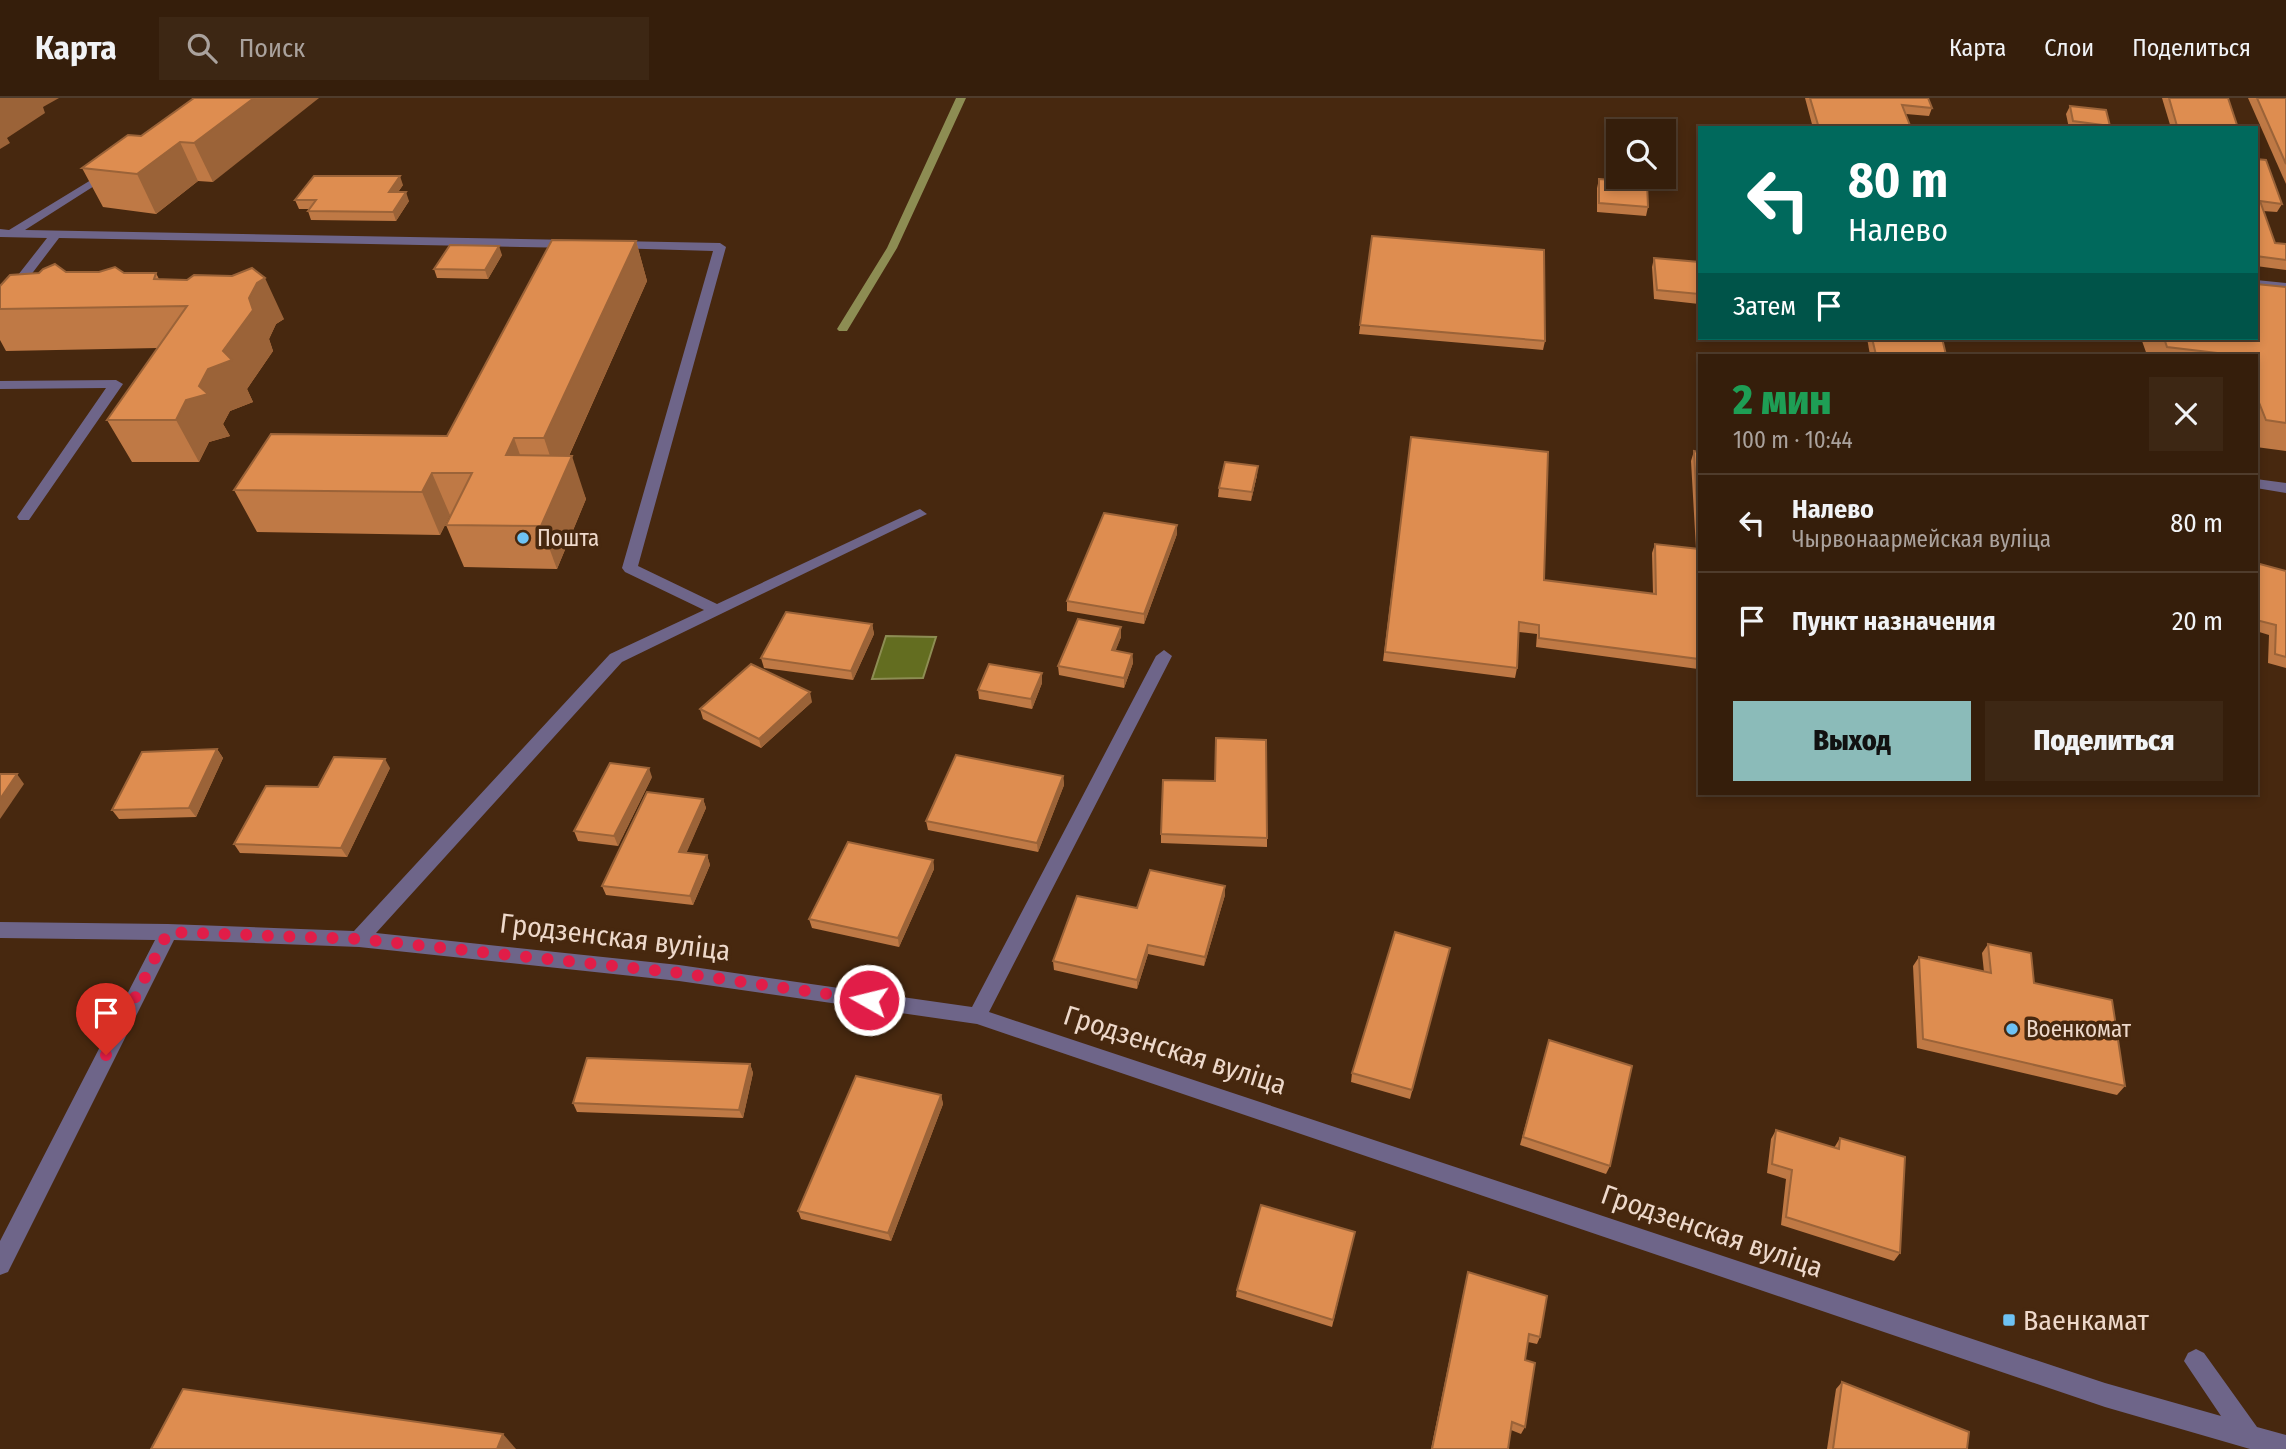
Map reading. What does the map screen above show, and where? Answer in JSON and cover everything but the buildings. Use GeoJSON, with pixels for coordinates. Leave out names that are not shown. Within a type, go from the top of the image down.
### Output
{"type":"FeatureCollection","features":[{"type":"Feature","properties":{"kind":"street"},"geometry":{"type":"LineString","coordinates":[[6,233],[125,162]]}},
{"type":"Feature","properties":{"kind":"street"},"geometry":{"type":"LineString","coordinates":[[6,233],[720,247],[630,568],[717,610]]}},
{"type":"Feature","properties":{"kind":"street"},"geometry":{"type":"LineString","coordinates":[[0,306],[56,234]]}},
{"type":"Feature","properties":{"kind":"street"},"geometry":{"type":"LineString","coordinates":[[2258,284],[2286,287]]}},
{"type":"Feature","properties":{"kind":"street"},"geometry":{"type":"LineString","coordinates":[[0,385],[116,384],[24,517]]}},
{"type":"Feature","properties":{"kind":"street"},"geometry":{"type":"LineString","coordinates":[[2258,484],[2286,488]]}},
{"type":"Feature","properties":{"kind":"street"},"geometry":{"type":"LineString","coordinates":[[359,939],[616,658],[920,514]]}},
{"type":"Feature","properties":{"kind":"street"},"geometry":{"type":"LineString","coordinates":[[977,1016],[1164,656]]}},
{"type":"Feature","properties":{"kind":"street","name":"Гродзенская вуліца"},"geometry":{"type":"LineString","coordinates":[[0,930],[168,932],[359,939],[680,973],[977,1016],[2031,1370],[2286,1447]]}},
{"type":"Feature","properties":{"kind":"street"},"geometry":{"type":"LineString","coordinates":[[0,1264],[168,932]]}},
{"type":"Feature","properties":{"kind":"street"},"geometry":{"type":"LineString","coordinates":[[2196,1360],[2250,1437]]}},
{"type":"Feature","properties":{"kind":"shaded area"},"geometry":{"type":"Polygon","coordinates":[[[886,636],[936,637],[923,678],[872,679],[886,636]]]}},
{"type":"Feature","properties":{"kind":"waterway"},"geometry":{"type":"LineString","coordinates":[[843,329],[892,248],[961,98]]}},
{"type":"Feature","properties":{"kind":"place","name":"Пошта"},"geometry":{"type":"Point","coordinates":[523,538]}},
{"type":"Feature","properties":{"kind":"place","name":"Военкомат"},"geometry":{"type":"Point","coordinates":[2012,1029]}},
{"type":"Feature","properties":{"kind":"place","name":"Ваенкамат"},"geometry":{"type":"Point","coordinates":[2009,1320]}},
{"type":"Feature","properties":{"kind":"route"},"geometry":{"type":"LineString","coordinates":[[106,1055],[168,932],[359,939],[680,973],[869,1000]]}}]}
